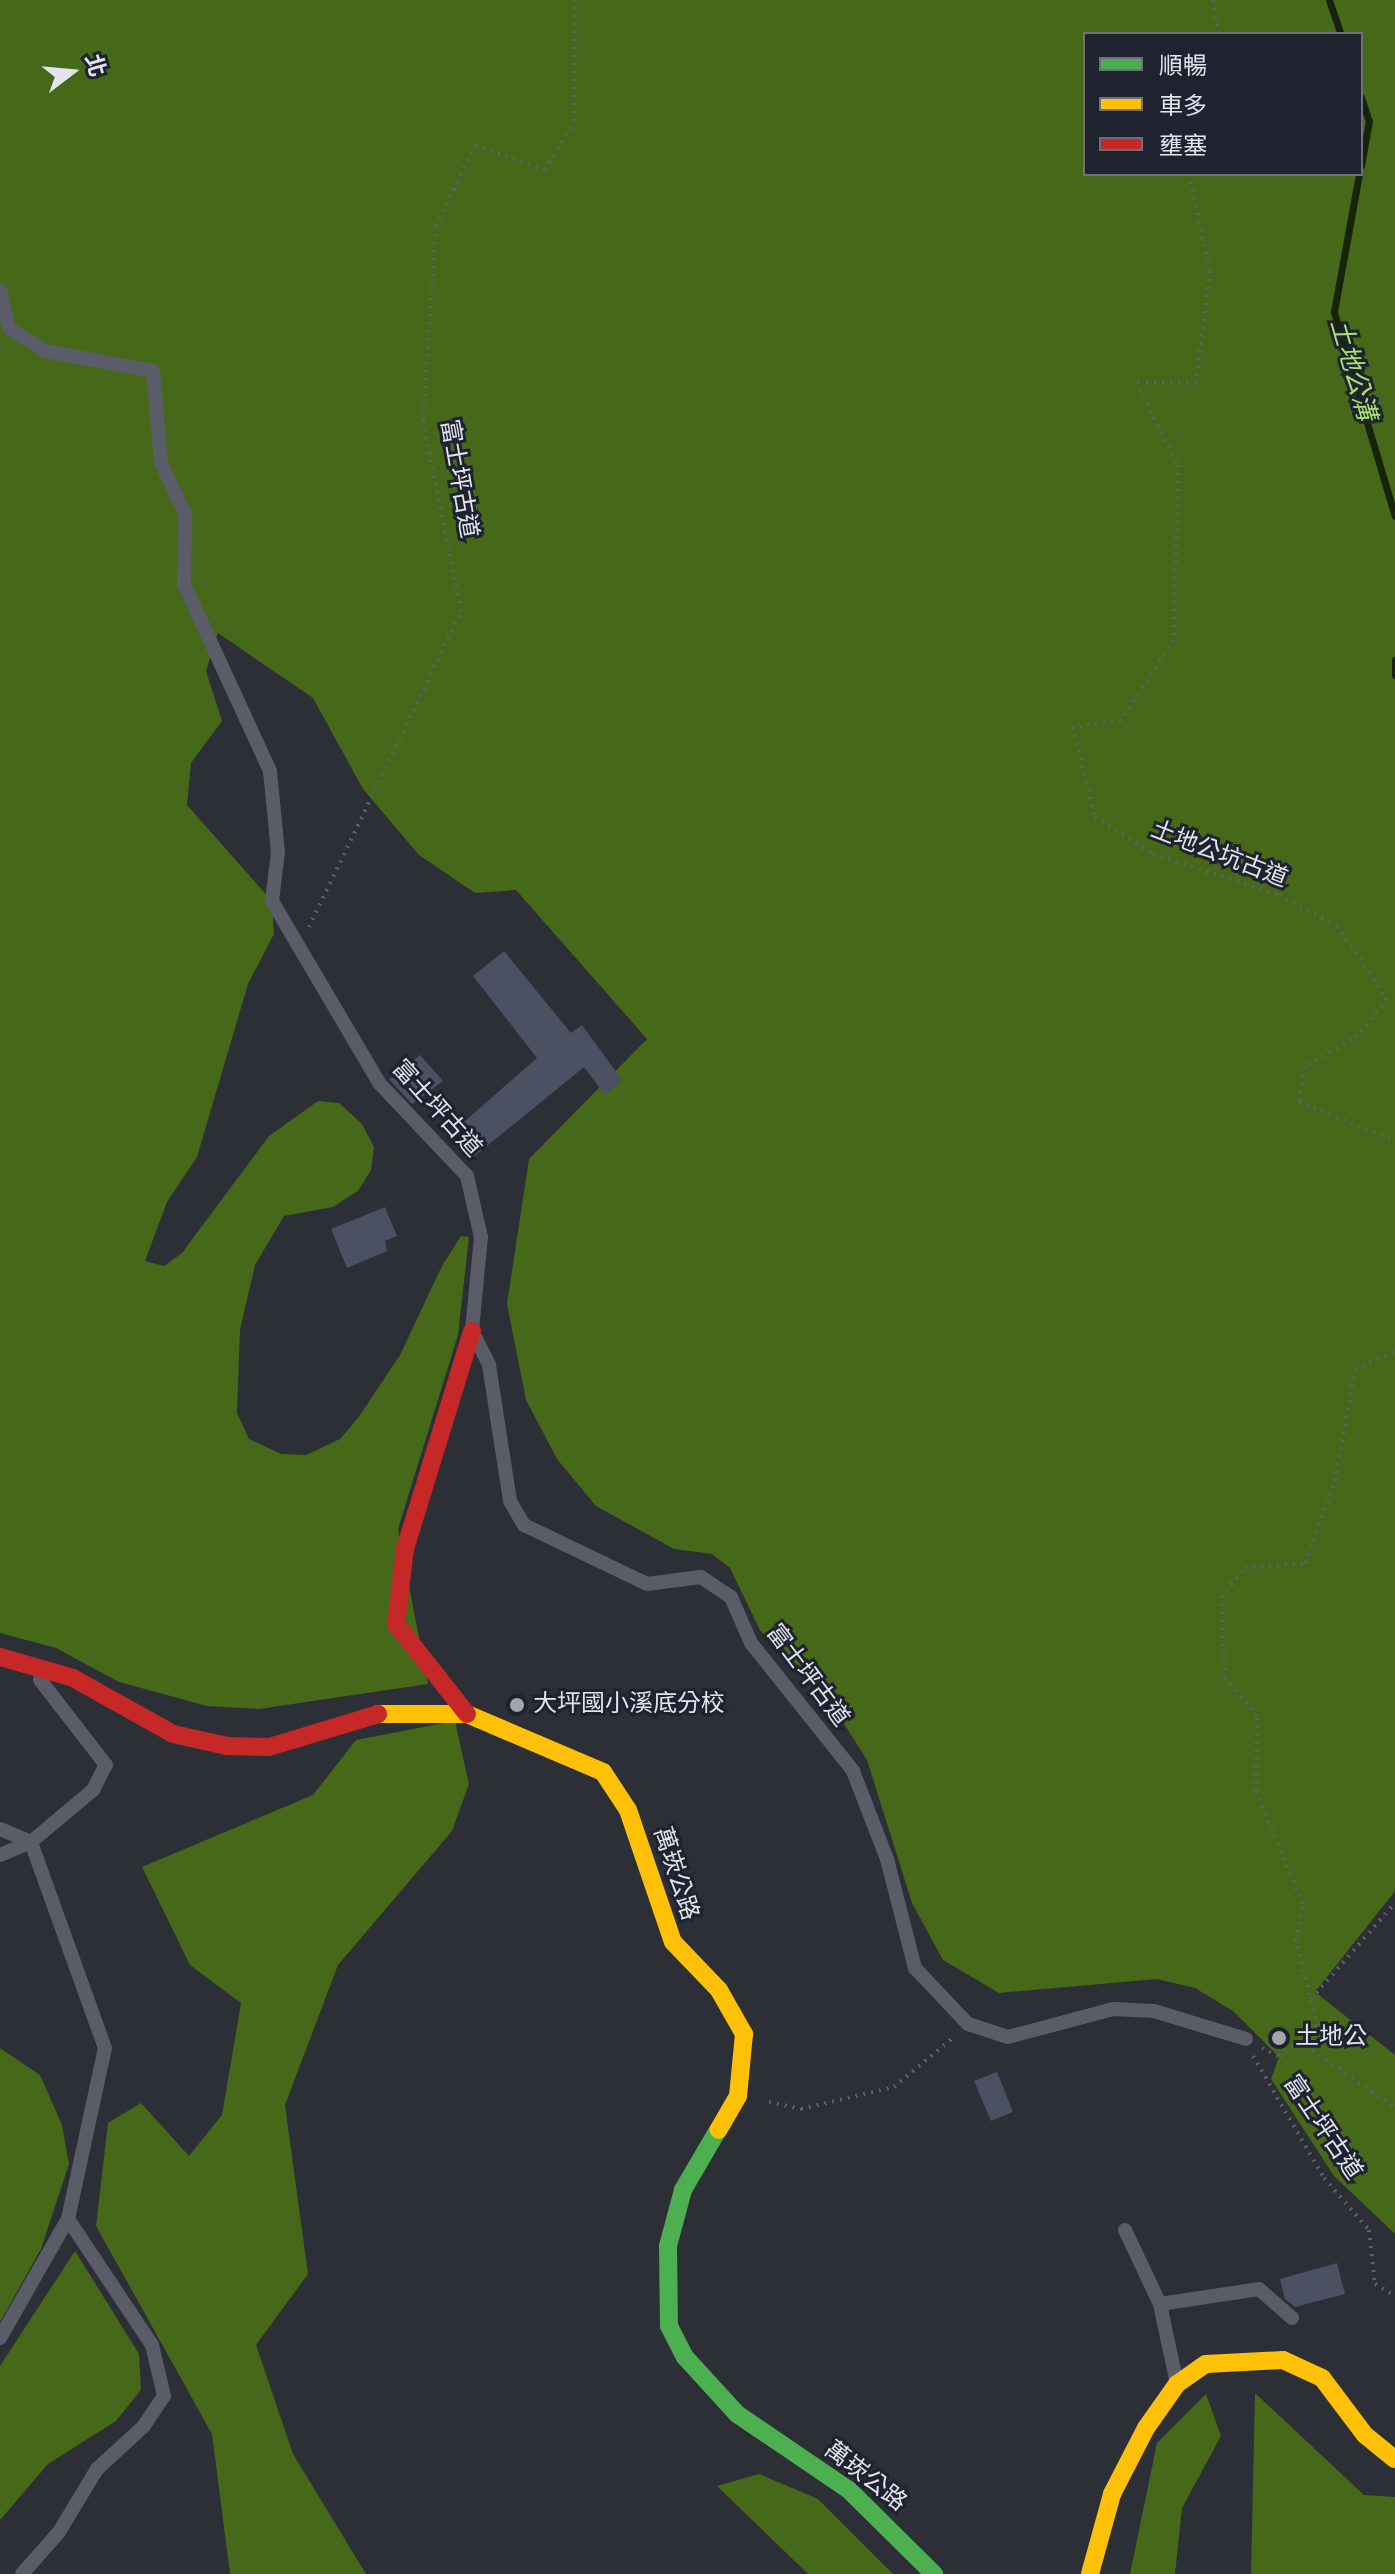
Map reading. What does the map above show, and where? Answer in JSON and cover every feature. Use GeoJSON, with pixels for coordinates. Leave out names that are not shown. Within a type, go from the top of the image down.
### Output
{"type":"FeatureCollection","features":[{"type":"Feature","properties":{"kind":"street"},"geometry":{"type":"LineString","coordinates":[[467,1714],[396,1624],[405,1549],[472,1331]]}},
{"type":"Feature","properties":{"kind":"street","name":"萬崁公路"},"geometry":{"type":"LineString","coordinates":[[0,1657],[73,1678],[173,1734],[227,1746],[269,1747],[359,1714],[467,1714],[592,1765],[615,1787],[673,1942],[719,1990],[744,2034],[738,2096],[683,2190],[668,2246],[669,2326],[685,2357],[737,2414],[849,2490],[934,2574]]}},
{"type":"Feature","properties":{"kind":"street"},"geometry":{"type":"LineString","coordinates":[[1090,2574],[1112,2494],[1177,2384],[1206,2364],[1234,2357],[1283,2360],[1322,2378],[1365,2435],[1395,2459]]}},
{"type":"Feature","properties":{"kind":"lane","name":"富士坪古道"},"geometry":{"type":"LineString","coordinates":[[0,290],[9,328],[45,351],[153,371],[161,463],[185,514],[184,584],[270,771],[278,852],[272,901],[380,1084],[467,1176],[481,1237],[472,1331],[489,1365],[510,1501],[524,1525],[647,1584],[701,1577],[731,1597],[751,1643],[853,1771],[887,1859],[915,1968],[968,2024],[1008,2037],[1113,2009],[1140,2011],[1246,2039]]}},
{"type":"Feature","properties":{"kind":"lane"},"geometry":{"type":"LineString","coordinates":[[0,1855],[31,1842],[93,1790],[106,1765],[24,1662]]}},
{"type":"Feature","properties":{"kind":"lane"},"geometry":{"type":"LineString","coordinates":[[0,1829],[31,1842],[105,2048],[68,2219],[0,2338]]}},
{"type":"Feature","properties":{"kind":"lane"},"geometry":{"type":"LineString","coordinates":[[22,2574],[59,2532],[97,2469],[143,2427],[164,2396],[152,2345],[68,2219]]}},
{"type":"Feature","properties":{"kind":"lane"},"geometry":{"type":"LineString","coordinates":[[1125,2230],[1160,2304],[1177,2384]]}},
{"type":"Feature","properties":{"kind":"lane"},"geometry":{"type":"LineString","coordinates":[[1160,2304],[1259,2289],[1292,2318]]}},
{"type":"Feature","properties":{"kind":"path","name":"富士坪古道"},"geometry":{"type":"LineString","coordinates":[[300,948],[461,611],[423,420],[436,226],[475,146],[545,170],[574,121],[575,0]]}},
{"type":"Feature","properties":{"kind":"path"},"geometry":{"type":"LineString","coordinates":[[1213,0],[1219,32]]}},
{"type":"Feature","properties":{"kind":"path","name":"土地公坑古道"},"geometry":{"type":"LineString","coordinates":[[1189,176],[1210,271],[1196,383],[1136,382],[1178,465],[1174,640],[1121,720],[1073,727],[1095,817],[1153,854],[1279,895],[1337,926],[1387,999],[1358,1035],[1305,1067],[1299,1102],[1395,1141]]}},
{"type":"Feature","properties":{"kind":"path"},"geometry":{"type":"LineString","coordinates":[[1246,2039],[1279,2057],[1317,2026],[1296,1940],[1303,1904],[1256,1792],[1257,1716],[1225,1678],[1221,1597],[1245,1568],[1306,1563],[1335,1481],[1355,1369],[1395,1351]]}},
{"type":"Feature","properties":{"kind":"path"},"geometry":{"type":"LineString","coordinates":[[1311,1999],[1395,1903]]}},
{"type":"Feature","properties":{"kind":"path"},"geometry":{"type":"LineString","coordinates":[[738,2096],[801,2109],[894,2087],[968,2024]]}},
{"type":"Feature","properties":{"kind":"path","name":"富士坪古道"},"geometry":{"type":"LineString","coordinates":[[1246,2039],[1269,2093],[1324,2178],[1369,2230],[1375,2284],[1395,2296]]}},
{"type":"Feature","properties":{"kind":"path"},"geometry":{"type":"LineString","coordinates":[[1299,2041],[1395,2108]]}},
{"type":"Feature","properties":{"kind":"green space"},"geometry":{"type":"Polygon","coordinates":[[[0,0],[1395,0],[1395,1891],[1315,1992],[1395,2055],[1395,2234],[1334,2176],[1271,2079],[1279,2057],[1233,2011],[1195,1988],[1157,1979],[999,1993],[943,1960],[912,1903],[867,1760],[839,1716],[760,1630],[730,1568],[712,1554],[674,1549],[596,1506],[557,1459],[526,1400],[507,1304],[529,1159],[647,1039],[516,890],[475,893],[419,855],[363,789],[313,698],[218,633],[206,671],[222,721],[191,763],[187,805],[272,901],[274,934],[248,984],[197,1157],[167,1202],[145,1261],[164,1266],[182,1253],[269,1136],[318,1101],[339,1103],[362,1124],[374,1147],[371,1170],[358,1191],[333,1207],[284,1216],[255,1265],[240,1330],[237,1413],[249,1439],[281,1454],[306,1455],[340,1439],[358,1418],[400,1355],[442,1266],[461,1236],[469,1237],[458,1335],[398,1529],[428,1684],[259,1709],[207,1706],[119,1682],[56,1648],[0,1633],[0,0]]]}},
{"type":"Feature","properties":{"kind":"green space"},"geometry":{"type":"Polygon","coordinates":[[[455,1721],[469,1784],[452,1831],[338,1965],[285,2105],[308,2274],[256,2345],[293,2454],[366,2574],[230,2574],[212,2434],[96,2226],[108,2123],[141,2103],[189,2156],[222,2115],[241,2003],[190,1965],[142,1867],[313,1795],[356,1740],[455,1721]]]}},
{"type":"Feature","properties":{"kind":"green space"},"geometry":{"type":"Polygon","coordinates":[[[0,2048],[40,2075],[62,2125],[69,2164],[41,2249],[0,2322],[0,2048]]]}},
{"type":"Feature","properties":{"kind":"green space"},"geometry":{"type":"Polygon","coordinates":[[[75,2251],[139,2354],[141,2390],[116,2421],[48,2464],[0,2520],[0,2366],[75,2251]]]}},
{"type":"Feature","properties":{"kind":"green space"},"geometry":{"type":"Polygon","coordinates":[[[1255,2393],[1364,2495],[1395,2497],[1395,2574],[1251,2574],[1255,2393]]]}},
{"type":"Feature","properties":{"kind":"green space"},"geometry":{"type":"Polygon","coordinates":[[[1206,2394],[1221,2436],[1182,2508],[1175,2574],[1130,2574],[1157,2443],[1206,2394]]]}},
{"type":"Feature","properties":{"kind":"green space"},"geometry":{"type":"Polygon","coordinates":[[[759,2474],[818,2499],[893,2574],[808,2574],[717,2486],[759,2474]]]}},
{"type":"Feature","properties":{"kind":"building"},"geometry":{"type":"Polygon","coordinates":[[[504,951],[571,1033],[582,1025],[622,1080],[605,1095],[584,1067],[471,1159],[450,1134],[537,1058],[473,976],[504,951]]]}},
{"type":"Feature","properties":{"kind":"building"},"geometry":{"type":"Polygon","coordinates":[[[420,1055],[443,1081],[412,1104],[389,1079],[420,1055]]]}},
{"type":"Feature","properties":{"kind":"building"},"geometry":{"type":"Polygon","coordinates":[[[385,1207],[397,1236],[385,1241],[387,1251],[347,1268],[331,1229],[385,1207]]]}},
{"type":"Feature","properties":{"kind":"building"},"geometry":{"type":"Polygon","coordinates":[[[997,2072],[1013,2112],[991,2121],[974,2081],[997,2072]]]}},
{"type":"Feature","properties":{"kind":"building"},"geometry":{"type":"Polygon","coordinates":[[[1337,2263],[1345,2294],[1295,2307],[1285,2299],[1280,2279],[1337,2263]]]}},
{"type":"Feature","properties":{"kind":"waterway","name":"土地公溝"},"geometry":{"type":"LineString","coordinates":[[1329,0],[1340,32]]}},
{"type":"Feature","properties":{"kind":"waterway","name":"土地公溝"},"geometry":{"type":"LineString","coordinates":[[1363,103],[1369,121],[1363,154]]}},
{"type":"Feature","properties":{"kind":"waterway","name":"土地公溝"},"geometry":{"type":"LineString","coordinates":[[1359,176],[1334,312],[1395,516]]}},
{"type":"Feature","properties":{"kind":"waterway","name":"土地公溝"},"geometry":{"type":"LineString","coordinates":[[1395,660],[1395,675]]}},
{"type":"Feature","properties":{"kind":"traffic: fast"},"geometry":{"type":"LineString","coordinates":[[718,2130],[683,2190],[668,2246],[669,2326],[685,2357],[737,2414],[849,2490],[934,2574]]}},
{"type":"Feature","properties":{"kind":"traffic: slow"},"geometry":{"type":"LineString","coordinates":[[378,1714],[467,1714],[603,1772],[628,1810],[673,1942],[719,1990],[744,2034],[738,2096],[718,2130]]}},
{"type":"Feature","properties":{"kind":"traffic: slow"},"geometry":{"type":"LineString","coordinates":[[1090,2574],[1112,2494],[1146,2428],[1177,2384],[1206,2364],[1283,2360],[1322,2378],[1365,2435],[1395,2459]]}},
{"type":"Feature","properties":{"kind":"traffic: jam"},"geometry":{"type":"LineString","coordinates":[[467,1714],[396,1624],[405,1549],[472,1331]]}},
{"type":"Feature","properties":{"kind":"traffic: jam"},"geometry":{"type":"LineString","coordinates":[[0,1657],[73,1678],[173,1734],[227,1746],[269,1747],[378,1714]]}},
{"type":"Feature","properties":{"kind":"place","name":"大坪國小溪底分校"},"geometry":{"type":"Point","coordinates":[517,1705]}},
{"type":"Feature","properties":{"kind":"place","name":"土地公"},"geometry":{"type":"Point","coordinates":[1279,2038]}}]}
